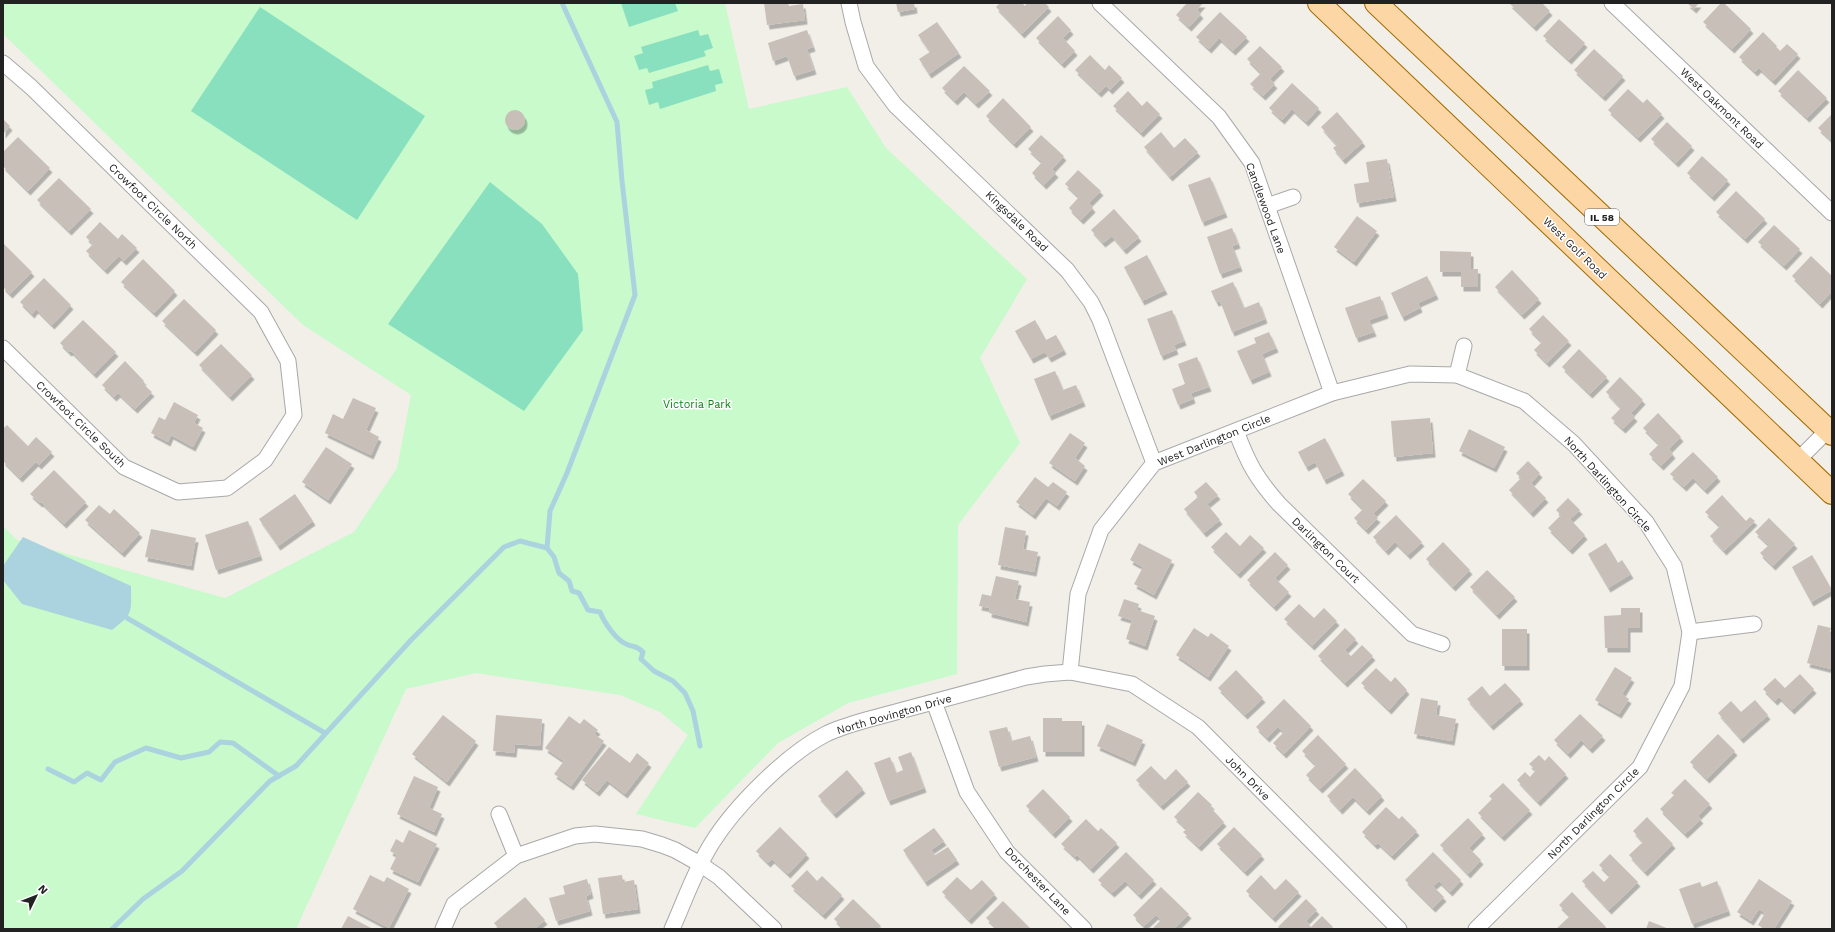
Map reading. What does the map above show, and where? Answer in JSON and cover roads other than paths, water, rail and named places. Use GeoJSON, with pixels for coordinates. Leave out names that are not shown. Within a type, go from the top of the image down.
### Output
{"type":"FeatureCollection","features":[{"type":"Feature","properties":{"kind":"main road","name":"West Golf Road"},"geometry":{"type":"LineString","coordinates":[[1319,3],[1832,493]]}},
{"type":"Feature","properties":{"kind":"main road","name":"IL 58"},"geometry":{"type":"LineString","coordinates":[[1376,3],[1831,430]]}},
{"type":"Feature","properties":{"kind":"street","name":"Kingsdale Road"},"geometry":{"type":"LineString","coordinates":[[849,3],[866,66],[895,105],[1052,255],[1079,285],[1100,320],[1154,463]]}},
{"type":"Feature","properties":{"kind":"street","name":"Candlewood Lane"},"geometry":{"type":"LineString","coordinates":[[1100,3],[1219,117],[1252,163],[1332,393]]}},
{"type":"Feature","properties":{"kind":"street","name":"West Oakmont Road"},"geometry":{"type":"LineString","coordinates":[[1612,3],[1832,213]]}},
{"type":"Feature","properties":{"kind":"street","name":"Crowfoot Circle North"},"geometry":{"type":"LineString","coordinates":[[3,63],[36,92],[261,312],[288,361]]}},
{"type":"Feature","properties":{"kind":"street"},"geometry":{"type":"LineString","coordinates":[[1267,206],[1293,197]]}},
{"type":"Feature","properties":{"kind":"street"},"geometry":{"type":"LineString","coordinates":[[1457,375],[1464,346]]}},
{"type":"Feature","properties":{"kind":"street","name":"Crowfoot Circle South"},"geometry":{"type":"LineString","coordinates":[[3,348],[124,467],[178,492],[226,488],[265,460],[294,415],[288,361]]}},
{"type":"Feature","properties":{"kind":"street","name":"North Darlington Circle"},"geometry":{"type":"LineString","coordinates":[[1332,393],[1410,374],[1457,375],[1524,401],[1574,444],[1646,522],[1674,566],[1690,632],[1682,686],[1640,767],[1476,929]]}},
{"type":"Feature","properties":{"kind":"street","name":"West Darlington Circle"},"geometry":{"type":"LineString","coordinates":[[1070,672],[1078,594],[1101,530],[1154,463],[1332,393]]}},
{"type":"Feature","properties":{"kind":"street"},"geometry":{"type":"LineString","coordinates":[[1798,460],[1831,430]]}},
{"type":"Feature","properties":{"kind":"street","name":"Darlington Court"},"geometry":{"type":"LineString","coordinates":[[1236,431],[1249,465],[1265,488],[1279,504],[1412,634],[1442,644]]}},
{"type":"Feature","properties":{"kind":"street"},"geometry":{"type":"LineString","coordinates":[[1690,632],[1754,624]]}},
{"type":"Feature","properties":{"kind":"street","name":"North Dovington Drive"},"geometry":{"type":"LineString","coordinates":[[672,929],[700,864],[712,843],[730,818],[795,754],[826,734],[840,728],[1026,677],[1070,672]]}},
{"type":"Feature","properties":{"kind":"street","name":"John Drive"},"geometry":{"type":"LineString","coordinates":[[1070,672],[1132,684],[1198,727],[1399,929]]}},
{"type":"Feature","properties":{"kind":"street","name":"Dorchester Lane"},"geometry":{"type":"LineString","coordinates":[[934,702],[967,792],[1007,852],[1084,929]]}},
{"type":"Feature","properties":{"kind":"street"},"geometry":{"type":"LineString","coordinates":[[499,814],[516,856]]}},
{"type":"Feature","properties":{"kind":"street"},"geometry":{"type":"LineString","coordinates":[[443,929],[454,904],[516,856],[575,836],[595,834],[635,838],[662,845],[700,864],[726,882],[774,929]]}},
{"type":"Feature","properties":{"kind":"water"},"geometry":{"type":"Polygon","coordinates":[[[23,537],[131,586],[131,607],[128,616],[112,630],[22,604],[3,580],[3,566],[23,537]]]}},
{"type":"Feature","properties":{"kind":"waterway"},"geometry":{"type":"LineString","coordinates":[[547,548],[550,511],[567,473],[635,295],[617,122],[562,3]]}},
{"type":"Feature","properties":{"kind":"waterway"},"geometry":{"type":"LineString","coordinates":[[112,929],[143,899],[182,871],[270,781],[296,766],[411,640],[504,547],[520,541],[547,548],[554,557],[559,573],[569,581],[572,591],[579,593],[588,610],[600,612],[604,621],[618,639],[626,644],[636,647],[643,652],[641,659],[654,671],[673,681],[685,693],[693,711],[700,746]]}},
{"type":"Feature","properties":{"kind":"waterway"},"geometry":{"type":"LineString","coordinates":[[127,618],[325,733]]}},
{"type":"Feature","properties":{"kind":"waterway"},"geometry":{"type":"LineString","coordinates":[[48,769],[74,782],[87,773],[101,780],[115,762],[146,748],[181,758],[209,752],[220,742],[233,743],[279,776]]}},
{"type":"Feature","properties":{"kind":"park label","name":"Victoria Park"},"geometry":{"type":"Point","coordinates":[697,404]}}]}
